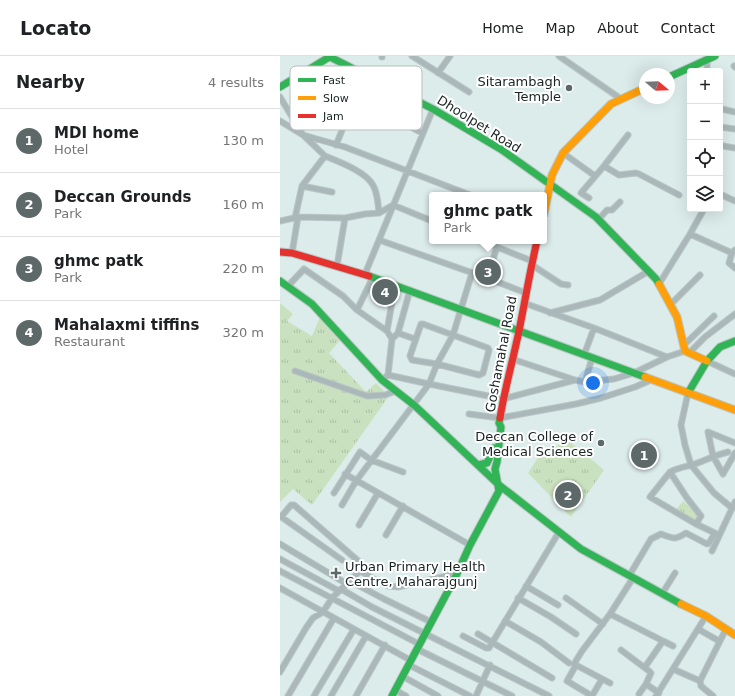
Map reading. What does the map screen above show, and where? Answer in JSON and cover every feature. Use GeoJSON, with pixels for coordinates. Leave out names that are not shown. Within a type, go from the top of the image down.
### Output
{"type":"FeatureCollection","features":[{"type":"Feature","properties":{"kind":"street"},"geometry":{"type":"LineString","coordinates":[[316,66],[330,56]]}},
{"type":"Feature","properties":{"kind":"street","name":"Dhoolpet Road"},"geometry":{"type":"LineString","coordinates":[[330,56],[349,66]]}},
{"type":"Feature","properties":{"kind":"street"},"geometry":{"type":"LineString","coordinates":[[412,56],[469,92]]}},
{"type":"Feature","properties":{"kind":"street"},"geometry":{"type":"LineString","coordinates":[[438,73],[450,56]]}},
{"type":"Feature","properties":{"kind":"street"},"geometry":{"type":"LineString","coordinates":[[559,56],[621,99]]}},
{"type":"Feature","properties":{"kind":"street"},"geometry":{"type":"LineString","coordinates":[[675,74],[715,56]]}},
{"type":"Feature","properties":{"kind":"street"},"geometry":{"type":"LineString","coordinates":[[707,60],[707,68]]}},
{"type":"Feature","properties":{"kind":"street"},"geometry":{"type":"LineString","coordinates":[[280,87],[290,81]]}},
{"type":"Feature","properties":{"kind":"street"},"geometry":{"type":"LineString","coordinates":[[547,200],[556,165],[563,153],[611,104],[639,91]]}},
{"type":"Feature","properties":{"kind":"street"},"geometry":{"type":"LineString","coordinates":[[280,97],[290,114]]}},
{"type":"Feature","properties":{"kind":"street","name":"Dhoolpet Road"},"geometry":{"type":"LineString","coordinates":[[422,103],[502,150],[598,220],[649,271],[659,284],[677,317],[686,350]]}},
{"type":"Feature","properties":{"kind":"street"},"geometry":{"type":"LineString","coordinates":[[365,274],[433,109]]}},
{"type":"Feature","properties":{"kind":"street"},"geometry":{"type":"LineString","coordinates":[[723,109],[735,112]]}},
{"type":"Feature","properties":{"kind":"street"},"geometry":{"type":"LineString","coordinates":[[281,123],[290,128]]}},
{"type":"Feature","properties":{"kind":"street"},"geometry":{"type":"LineString","coordinates":[[723,127],[735,129]]}},
{"type":"Feature","properties":{"kind":"street"},"geometry":{"type":"LineString","coordinates":[[294,130],[303,135],[407,170],[462,192]]}},
{"type":"Feature","properties":{"kind":"street"},"geometry":{"type":"LineString","coordinates":[[300,130],[303,135],[325,156],[342,163],[367,178],[373,185],[377,194],[379,213]]}},
{"type":"Feature","properties":{"kind":"street"},"geometry":{"type":"LineString","coordinates":[[336,145],[342,130]]}},
{"type":"Feature","properties":{"kind":"street"},"geometry":{"type":"LineString","coordinates":[[416,130],[422,133]]}},
{"type":"Feature","properties":{"kind":"street"},"geometry":{"type":"LineString","coordinates":[[589,198],[581,193],[628,135]]}},
{"type":"Feature","properties":{"kind":"street"},"geometry":{"type":"LineString","coordinates":[[723,146],[735,148]]}},
{"type":"Feature","properties":{"kind":"street"},"geometry":{"type":"LineString","coordinates":[[563,153],[595,176]]}},
{"type":"Feature","properties":{"kind":"street"},"geometry":{"type":"LineString","coordinates":[[292,253],[302,186],[325,156]]}},
{"type":"Feature","properties":{"kind":"street"},"geometry":{"type":"LineString","coordinates":[[604,166],[619,175],[639,174],[679,195]]}},
{"type":"Feature","properties":{"kind":"street"},"geometry":{"type":"LineString","coordinates":[[302,186],[332,192]]}},
{"type":"Feature","properties":{"kind":"street"},"geometry":{"type":"LineString","coordinates":[[723,195],[735,200]]}},
{"type":"Feature","properties":{"kind":"street"},"geometry":{"type":"LineString","coordinates":[[598,220],[607,210],[612,210],[620,202]]}},
{"type":"Feature","properties":{"kind":"street"},"geometry":{"type":"LineString","coordinates":[[280,221],[297,218],[345,218],[379,213],[393,205]]}},
{"type":"Feature","properties":{"kind":"street"},"geometry":{"type":"LineString","coordinates":[[393,205],[429,220]]}},
{"type":"Feature","properties":{"kind":"street"},"geometry":{"type":"LineString","coordinates":[[659,284],[702,212]]}},
{"type":"Feature","properties":{"kind":"street"},"geometry":{"type":"LineString","coordinates":[[337,266],[345,218]]}},
{"type":"Feature","properties":{"kind":"street"},"geometry":{"type":"LineString","coordinates":[[690,234],[733,251],[729,263],[735,268]]}},
{"type":"Feature","properties":{"kind":"street"},"geometry":{"type":"LineString","coordinates":[[379,240],[472,272],[526,293]]}},
{"type":"Feature","properties":{"kind":"street"},"geometry":{"type":"LineString","coordinates":[[490,244],[532,263],[561,284],[568,285]]}},
{"type":"Feature","properties":{"kind":"street","name":"Goshamahal Road"},"geometry":{"type":"LineString","coordinates":[[494,466],[497,462],[502,426],[500,421],[503,399],[519,332],[536,244]]}},
{"type":"Feature","properties":{"kind":"street"},"geometry":{"type":"LineString","coordinates":[[487,278],[497,247]]}},
{"type":"Feature","properties":{"kind":"street"},"geometry":{"type":"LineString","coordinates":[[280,252],[292,253],[373,276],[519,332],[735,410]]}},
{"type":"Feature","properties":{"kind":"street"},"geometry":{"type":"LineString","coordinates":[[288,286],[304,269],[343,296],[357,310],[387,331],[392,340]]}},
{"type":"Feature","properties":{"kind":"street"},"geometry":{"type":"LineString","coordinates":[[550,313],[600,300],[649,271]]}},
{"type":"Feature","properties":{"kind":"street"},"geometry":{"type":"LineString","coordinates":[[342,505],[356,481],[371,460],[429,384],[437,364],[453,335],[472,272]]}},
{"type":"Feature","properties":{"kind":"street"},"geometry":{"type":"LineString","coordinates":[[671,304],[700,275]]}},
{"type":"Feature","properties":{"kind":"street"},"geometry":{"type":"LineString","coordinates":[[357,310],[373,276]]}},
{"type":"Feature","properties":{"kind":"street"},"geometry":{"type":"LineString","coordinates":[[280,281],[312,304],[396,391],[414,405],[499,484],[558,532],[581,549],[662,594],[706,616],[735,635]]}},
{"type":"Feature","properties":{"kind":"street"},"geometry":{"type":"LineString","coordinates":[[387,331],[395,285]]}},
{"type":"Feature","properties":{"kind":"street"},"geometry":{"type":"LineString","coordinates":[[385,378],[392,340],[398,333],[410,290]]}},
{"type":"Feature","properties":{"kind":"street"},"geometry":{"type":"LineString","coordinates":[[524,303],[594,328],[667,357]]}},
{"type":"Feature","properties":{"kind":"street"},"geometry":{"type":"LineString","coordinates":[[512,359],[585,382],[614,379],[634,373],[667,357],[686,350],[735,314]]}},
{"type":"Feature","properties":{"kind":"street"},"geometry":{"type":"LineString","coordinates":[[686,350],[714,316]]}},
{"type":"Feature","properties":{"kind":"street"},"geometry":{"type":"LineString","coordinates":[[423,324],[453,335],[488,348],[489,350],[483,373],[479,375],[410,358],[419,326],[423,324]]}},
{"type":"Feature","properties":{"kind":"street"},"geometry":{"type":"LineString","coordinates":[[585,382],[594,328]]}},
{"type":"Feature","properties":{"kind":"street"},"geometry":{"type":"LineString","coordinates":[[398,333],[415,339]]}},
{"type":"Feature","properties":{"kind":"street"},"geometry":{"type":"LineString","coordinates":[[732,508],[714,493],[691,465],[685,446],[681,425],[688,393],[707,361],[720,347],[735,341]]}},
{"type":"Feature","properties":{"kind":"street"},"geometry":{"type":"LineString","coordinates":[[686,350],[735,374]]}},
{"type":"Feature","properties":{"kind":"street"},"geometry":{"type":"LineString","coordinates":[[295,371],[367,396],[385,395],[396,391]]}},
{"type":"Feature","properties":{"kind":"street"},"geometry":{"type":"LineString","coordinates":[[385,378],[429,384],[503,399],[575,380]]}},
{"type":"Feature","properties":{"kind":"street"},"geometry":{"type":"LineString","coordinates":[[469,414],[500,421],[601,398],[635,387],[652,379]]}},
{"type":"Feature","properties":{"kind":"street"},"geometry":{"type":"LineString","coordinates":[[406,696],[394,693],[499,491],[499,484],[494,472],[493,462],[497,426],[500,421]]}},
{"type":"Feature","properties":{"kind":"street"},"geometry":{"type":"LineString","coordinates":[[735,443],[708,432],[713,456],[723,474],[735,453]]}},
{"type":"Feature","properties":{"kind":"street"},"geometry":{"type":"LineString","coordinates":[[478,465],[486,463],[494,448]]}},
{"type":"Feature","properties":{"kind":"street"},"geometry":{"type":"LineString","coordinates":[[334,493],[360,452],[371,460],[403,472]]}},
{"type":"Feature","properties":{"kind":"street"},"geometry":{"type":"LineString","coordinates":[[717,534],[696,524],[650,497],[674,469],[691,465],[728,452]]}},
{"type":"Feature","properties":{"kind":"street"},"geometry":{"type":"LineString","coordinates":[[670,472],[701,516],[696,524]]}},
{"type":"Feature","properties":{"kind":"street"},"geometry":{"type":"LineString","coordinates":[[345,474],[470,545]]}},
{"type":"Feature","properties":{"kind":"street"},"geometry":{"type":"LineString","coordinates":[[359,525],[378,493]]}},
{"type":"Feature","properties":{"kind":"street"},"geometry":{"type":"LineString","coordinates":[[602,679],[592,696],[567,681],[576,666],[574,664],[582,651],[610,614],[651,539],[661,534],[674,538],[680,538],[686,533],[707,544],[717,534],[735,502]]}},
{"type":"Feature","properties":{"kind":"street"},"geometry":{"type":"LineString","coordinates":[[280,672],[313,618],[323,612],[332,598],[364,566],[294,504],[291,505],[281,517],[342,560]]}},
{"type":"Feature","properties":{"kind":"street"},"geometry":{"type":"LineString","coordinates":[[386,535],[403,506]]}},
{"type":"Feature","properties":{"kind":"street"},"geometry":{"type":"LineString","coordinates":[[463,636],[488,649],[558,532]]}},
{"type":"Feature","properties":{"kind":"street"},"geometry":{"type":"LineString","coordinates":[[712,550],[717,534]]}},
{"type":"Feature","properties":{"kind":"street"},"geometry":{"type":"LineString","coordinates":[[280,544],[348,582],[431,622]]}},
{"type":"Feature","properties":{"kind":"street"},"geometry":{"type":"LineString","coordinates":[[280,559],[549,696]]}},
{"type":"Feature","properties":{"kind":"street"},"geometry":{"type":"LineString","coordinates":[[280,571],[512,696]]}},
{"type":"Feature","properties":{"kind":"street"},"geometry":{"type":"LineString","coordinates":[[360,571],[389,586],[398,587],[451,575],[456,576]]}},
{"type":"Feature","properties":{"kind":"street"},"geometry":{"type":"LineString","coordinates":[[662,594],[675,573]]}},
{"type":"Feature","properties":{"kind":"street"},"geometry":{"type":"LineString","coordinates":[[526,586],[558,605]]}},
{"type":"Feature","properties":{"kind":"street"},"geometry":{"type":"LineString","coordinates":[[280,588],[385,645],[410,662],[470,696]]}},
{"type":"Feature","properties":{"kind":"street"},"geometry":{"type":"LineString","coordinates":[[518,598],[551,617],[576,634]]}},
{"type":"Feature","properties":{"kind":"street"},"geometry":{"type":"LineString","coordinates":[[566,598],[603,624]]}},
{"type":"Feature","properties":{"kind":"street"},"geometry":{"type":"LineString","coordinates":[[610,614],[673,646]]}},
{"type":"Feature","properties":{"kind":"street"},"geometry":{"type":"LineString","coordinates":[[646,684],[658,694],[706,616]]}},
{"type":"Feature","properties":{"kind":"street"},"geometry":{"type":"LineString","coordinates":[[288,696],[334,618]]}},
{"type":"Feature","properties":{"kind":"street"},"geometry":{"type":"LineString","coordinates":[[505,621],[541,642],[569,664]]}},
{"type":"Feature","properties":{"kind":"street"},"geometry":{"type":"LineString","coordinates":[[314,696],[354,629]]}},
{"type":"Feature","properties":{"kind":"street"},"geometry":{"type":"LineString","coordinates":[[698,629],[719,641]]}},
{"type":"Feature","properties":{"kind":"street"},"geometry":{"type":"LineString","coordinates":[[713,696],[701,686],[700,681],[726,629]]}},
{"type":"Feature","properties":{"kind":"street"},"geometry":{"type":"LineString","coordinates":[[478,634],[552,678]]}},
{"type":"Feature","properties":{"kind":"street"},"geometry":{"type":"LineString","coordinates":[[331,696],[366,636]]}},
{"type":"Feature","properties":{"kind":"street"},"geometry":{"type":"LineString","coordinates":[[645,667],[664,641]]}},
{"type":"Feature","properties":{"kind":"street"},"geometry":{"type":"LineString","coordinates":[[356,696],[385,645]]}},
{"type":"Feature","properties":{"kind":"street"},"geometry":{"type":"LineString","coordinates":[[620,650],[645,667],[651,673],[639,694]]}},
{"type":"Feature","properties":{"kind":"street"},"geometry":{"type":"LineString","coordinates":[[476,696],[490,665]]}},
{"type":"Feature","properties":{"kind":"street"},"geometry":{"type":"LineString","coordinates":[[576,666],[610,683]]}},
{"type":"Feature","properties":{"kind":"street"},"geometry":{"type":"LineString","coordinates":[[673,669],[700,681]]}},
{"type":"Feature","properties":{"kind":"street"},"geometry":{"type":"LineString","coordinates":[[402,676],[438,696]]}},
{"type":"Feature","properties":{"kind":"green space"},"geometry":{"type":"Polygon","coordinates":[[[280,303],[293,314],[287,321],[312,336],[320,317],[341,339],[329,353],[366,392],[376,383],[389,396],[312,505],[293,489],[280,502],[280,303]]]}},
{"type":"Feature","properties":{"kind":"green space"},"geometry":{"type":"Polygon","coordinates":[[[570,442],[604,470],[571,517],[528,473],[543,450],[570,442]]]}},
{"type":"Feature","properties":{"kind":"green space"},"geometry":{"type":"Polygon","coordinates":[[[683,501],[698,515],[695,523],[675,511],[683,501]]]}},
{"type":"Feature","properties":{"kind":"traffic: fast"},"geometry":{"type":"LineString","coordinates":[[328,56],[348,66]]}},
{"type":"Feature","properties":{"kind":"traffic: fast"},"geometry":{"type":"LineString","coordinates":[[315,66],[331,56]]}},
{"type":"Feature","properties":{"kind":"traffic: fast"},"geometry":{"type":"LineString","coordinates":[[675,74],[715,56]]}},
{"type":"Feature","properties":{"kind":"traffic: fast"},"geometry":{"type":"LineString","coordinates":[[280,87],[290,81]]}},
{"type":"Feature","properties":{"kind":"traffic: fast"},"geometry":{"type":"LineString","coordinates":[[422,103],[502,150],[596,217],[656,279],[659,284]]}},
{"type":"Feature","properties":{"kind":"traffic: fast"},"geometry":{"type":"LineString","coordinates":[[369,276],[645,377]]}},
{"type":"Feature","properties":{"kind":"traffic: fast"},"geometry":{"type":"LineString","coordinates":[[280,281],[312,304],[382,380],[414,405],[499,485],[581,549],[681,604]]}},
{"type":"Feature","properties":{"kind":"traffic: fast"},"geometry":{"type":"LineString","coordinates":[[688,393],[707,361],[720,347],[735,341]]}},
{"type":"Feature","properties":{"kind":"traffic: fast"},"geometry":{"type":"LineString","coordinates":[[392,696],[456,576],[470,545],[499,491],[495,469],[501,427],[499,423],[500,418]]}},
{"type":"Feature","properties":{"kind":"traffic: fast"},"geometry":{"type":"LineString","coordinates":[[478,465],[487,463],[494,448]]}},
{"type":"Feature","properties":{"kind":"traffic: slow"},"geometry":{"type":"LineString","coordinates":[[547,199],[552,175],[563,153],[611,104],[639,91]]}},
{"type":"Feature","properties":{"kind":"traffic: slow"},"geometry":{"type":"LineString","coordinates":[[659,284],[677,317],[685,351],[707,361]]}},
{"type":"Feature","properties":{"kind":"traffic: slow"},"geometry":{"type":"LineString","coordinates":[[645,377],[735,410]]}},
{"type":"Feature","properties":{"kind":"traffic: slow"},"geometry":{"type":"LineString","coordinates":[[681,604],[706,616],[735,635]]}},
{"type":"Feature","properties":{"kind":"traffic: jam"},"geometry":{"type":"LineString","coordinates":[[500,418],[536,244]]}},
{"type":"Feature","properties":{"kind":"traffic: jam"},"geometry":{"type":"LineString","coordinates":[[280,252],[292,253],[369,276]]}},
{"type":"Feature","properties":{"kind":"place","name":"Sitarambagh Temple"},"geometry":{"type":"Point","coordinates":[569,88]}},
{"type":"Feature","properties":{"kind":"place","name":"ghmc patk"},"geometry":{"type":"Point","coordinates":[488,272]}},
{"type":"Feature","properties":{"kind":"place","name":"Mahalaxmi tiffins"},"geometry":{"type":"Point","coordinates":[385,292]}},
{"type":"Feature","properties":{"kind":"place","name":"Deccan College of Medical Sciences"},"geometry":{"type":"Point","coordinates":[601,443]}},
{"type":"Feature","properties":{"kind":"place","name":"MDI home"},"geometry":{"type":"Point","coordinates":[644,455]}},
{"type":"Feature","properties":{"kind":"place","name":"Deccan Grounds"},"geometry":{"type":"Point","coordinates":[568,495]}},
{"type":"Feature","properties":{"kind":"place","name":"Urban Primary Health Centre, Maharajgunj"},"geometry":{"type":"Point","coordinates":[336,573]}}]}
